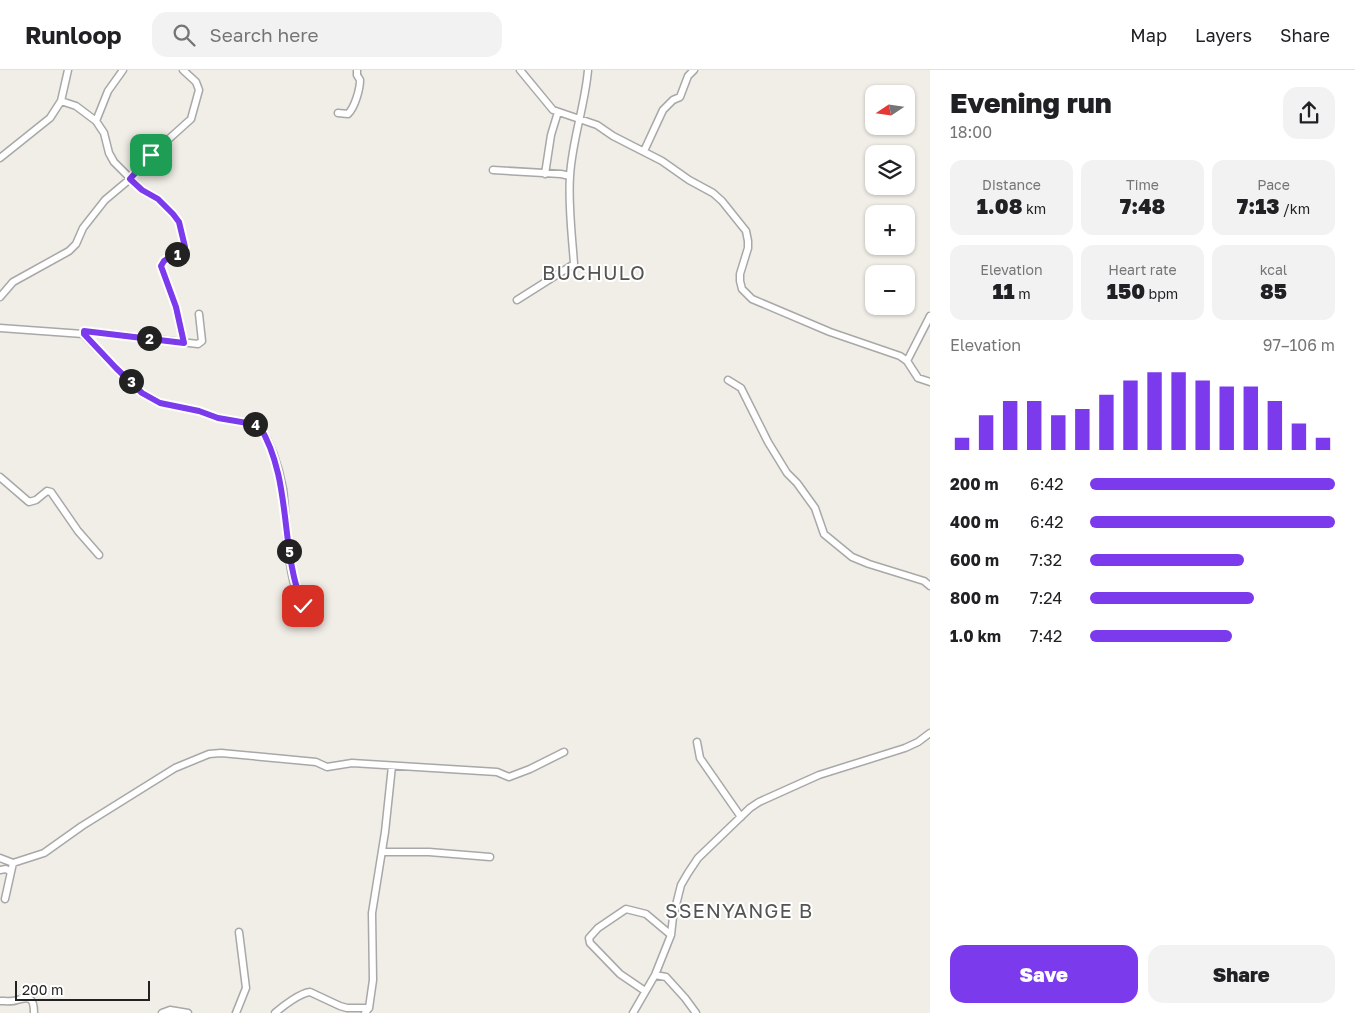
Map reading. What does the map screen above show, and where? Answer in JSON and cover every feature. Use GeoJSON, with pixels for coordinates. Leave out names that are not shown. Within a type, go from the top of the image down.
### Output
{"type":"FeatureCollection","features":[{"type":"Feature","properties":{"kind":"street"},"geometry":{"type":"LineString","coordinates":[[0,158],[50,118],[61,101],[68,70]]}},
{"type":"Feature","properties":{"kind":"street"},"geometry":{"type":"LineString","coordinates":[[96,121],[108,91],[124,70]]}},
{"type":"Feature","properties":{"kind":"street"},"geometry":{"type":"LineString","coordinates":[[0,297],[13,282],[68,251],[76,244],[83,228],[105,200],[130,179],[151,155],[192,118],[199,90],[196,82],[183,70]]}},
{"type":"Feature","properties":{"kind":"street"},"geometry":{"type":"LineString","coordinates":[[338,113],[348,114],[353,109],[360,86],[357,70]]}},
{"type":"Feature","properties":{"kind":"street"},"geometry":{"type":"LineString","coordinates":[[520,70],[553,110],[597,125],[613,136],[662,160],[689,180],[713,193],[722,201],[746,231],[748,248],[740,274],[742,289],[752,299],[823,329],[900,356],[907,361],[918,378],[930,382]]}},
{"type":"Feature","properties":{"kind":"street"},"geometry":{"type":"LineString","coordinates":[[517,300],[574,264],[570,176],[575,138],[587,85],[588,70]]}},
{"type":"Feature","properties":{"kind":"street"},"geometry":{"type":"LineString","coordinates":[[644,151],[663,110],[673,100],[680,97],[688,76],[694,70]]}},
{"type":"Feature","properties":{"kind":"street"},"geometry":{"type":"LineString","coordinates":[[61,101],[76,106],[96,121],[104,133],[107,148],[114,162],[142,190],[158,199],[179,222],[185,247],[164,261],[161,266],[176,307],[184,343]]}},
{"type":"Feature","properties":{"kind":"street"},"geometry":{"type":"LineString","coordinates":[[545,174],[551,136],[558,112]]}},
{"type":"Feature","properties":{"kind":"street"},"geometry":{"type":"LineString","coordinates":[[493,170],[570,176]]}},
{"type":"Feature","properties":{"kind":"street"},"geometry":{"type":"LineString","coordinates":[[84,334],[84,331],[198,344],[202,341],[199,314]]}},
{"type":"Feature","properties":{"kind":"street"},"geometry":{"type":"LineString","coordinates":[[907,361],[930,316]]}},
{"type":"Feature","properties":{"kind":"street"},"geometry":{"type":"LineString","coordinates":[[0,328],[84,334],[142,393],[160,403],[199,411],[218,418],[259,425],[269,440],[282,488],[290,566],[298,594],[303,606],[308,611]]}},
{"type":"Feature","properties":{"kind":"street"},"geometry":{"type":"LineString","coordinates":[[728,380],[741,388],[768,442],[787,472],[815,508],[824,534],[852,557],[924,581],[930,586]]}},
{"type":"Feature","properties":{"kind":"street"},"geometry":{"type":"LineString","coordinates":[[0,477],[29,502],[36,500],[47,491],[51,492],[78,531],[99,555]]}},
{"type":"Feature","properties":{"kind":"street"},"geometry":{"type":"LineString","coordinates":[[633,1013],[654,975],[671,935],[673,917],[681,885],[698,858],[741,817],[759,802],[819,775],[887,755],[918,742],[930,733]]}},
{"type":"Feature","properties":{"kind":"street"},"geometry":{"type":"LineString","coordinates":[[698,742],[700,758],[741,817]]}},
{"type":"Feature","properties":{"kind":"street"},"geometry":{"type":"LineString","coordinates":[[0,858],[12,863],[44,853],[82,826],[175,768],[209,754],[221,752],[316,762],[327,767],[352,764],[497,772],[509,777],[564,752]]}},
{"type":"Feature","properties":{"kind":"street"},"geometry":{"type":"LineString","coordinates":[[275,1013],[284,1004],[310,992],[340,1006],[367,1011],[373,980],[372,913],[382,852],[392,766]]}},
{"type":"Feature","properties":{"kind":"street"},"geometry":{"type":"LineString","coordinates":[[382,852],[429,852],[490,857]]}},
{"type":"Feature","properties":{"kind":"street"},"geometry":{"type":"LineString","coordinates":[[5,899],[12,863]]}},
{"type":"Feature","properties":{"kind":"street"},"geometry":{"type":"LineString","coordinates":[[0,870],[11,872]]}},
{"type":"Feature","properties":{"kind":"street"},"geometry":{"type":"LineString","coordinates":[[645,991],[620,974],[590,943],[589,938],[598,928],[626,908],[646,914],[671,935]]}},
{"type":"Feature","properties":{"kind":"street"},"geometry":{"type":"LineString","coordinates":[[236,1013],[246,988],[239,932]]}},
{"type":"Feature","properties":{"kind":"street"},"geometry":{"type":"LineString","coordinates":[[654,975],[666,977],[696,1013]]}},
{"type":"Feature","properties":{"kind":"street"},"geometry":{"type":"LineString","coordinates":[[0,1001],[30,999],[34,1013]]}},
{"type":"Feature","properties":{"kind":"street"},"geometry":{"type":"LineString","coordinates":[[162,1013],[170,1010],[188,1013]]}},
{"type":"Feature","properties":{"kind":"district","name":"BUCHULO"},"geometry":{"type":"Point","coordinates":[594,273]}},
{"type":"Feature","properties":{"kind":"district","name":"SSENYANGE B"},"geometry":{"type":"Point","coordinates":[739,911]}},
{"type":"Feature","properties":{"kind":"route"},"geometry":{"type":"LineString","coordinates":[[151,155],[130,179],[145,193],[158,199],[179,222],[185,247],[164,261],[161,266],[176,307],[184,343],[84,331],[84,334],[142,393],[160,403],[199,411],[218,418],[259,425],[269,440],[282,488],[290,566],[303,606]]}}]}
